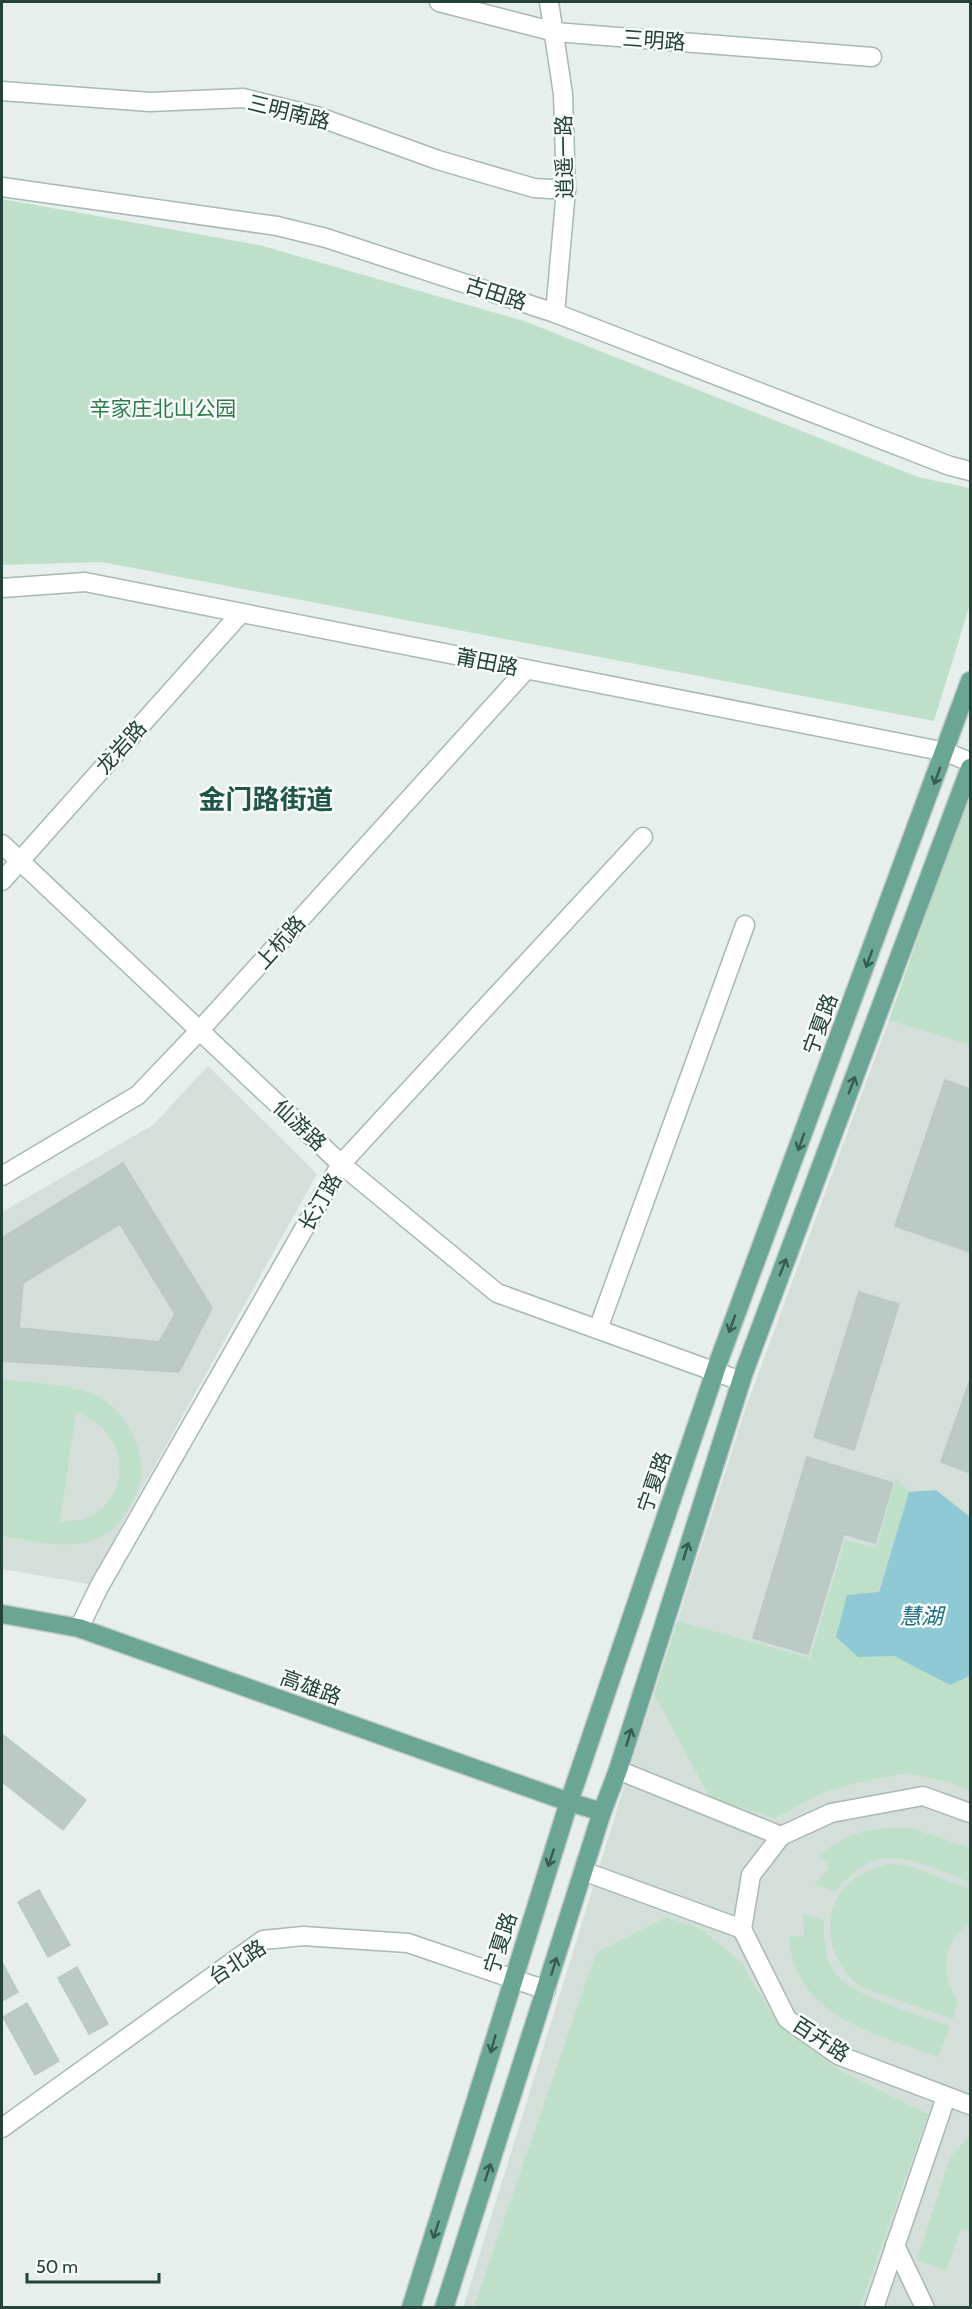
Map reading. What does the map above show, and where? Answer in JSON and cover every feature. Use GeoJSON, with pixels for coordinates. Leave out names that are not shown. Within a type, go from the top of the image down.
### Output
{"type":"FeatureCollection","features":[{"type":"Feature","properties":{"kind":"main road","name":"宁夏路"},"geometry":{"type":"LineString","coordinates":[[411,2307],[569,1802],[715,1372],[946,752],[970,681]]}},
{"type":"Feature","properties":{"kind":"main road"},"geometry":{"type":"LineString","coordinates":[[444,2307],[741,1381],[970,768]]}},
{"type":"Feature","properties":{"kind":"main road","name":"高雄路"},"geometry":{"type":"LineString","coordinates":[[2,1614],[79,1628],[602,1812]]}},
{"type":"Feature","properties":{"kind":"street","name":"三明路"},"geometry":{"type":"LineString","coordinates":[[439,2],[555,32],[872,57]]}},
{"type":"Feature","properties":{"kind":"street","name":"逍遥一路"},"geometry":{"type":"LineString","coordinates":[[549,2],[563,94],[566,190],[555,313]]}},
{"type":"Feature","properties":{"kind":"street","name":"三明南路"},"geometry":{"type":"LineString","coordinates":[[2,91],[150,102],[243,98],[316,116],[438,160],[534,188],[566,190]]}},
{"type":"Feature","properties":{"kind":"street","name":"古田路"},"geometry":{"type":"LineString","coordinates":[[2,187],[277,226],[326,238],[555,313],[951,466],[970,471]]}},
{"type":"Feature","properties":{"kind":"street","name":"莆田路"},"geometry":{"type":"LineString","coordinates":[[2,588],[85,582],[946,752],[970,762]]}},
{"type":"Feature","properties":{"kind":"street","name":"龙岩路"},"geometry":{"type":"LineString","coordinates":[[2,881],[240,613]]}},
{"type":"Feature","properties":{"kind":"street","name":"上杭路"},"geometry":{"type":"LineString","coordinates":[[2,1176],[138,1095],[200,1030],[526,670]]}},
{"type":"Feature","properties":{"kind":"street","name":"长汀路"},"geometry":{"type":"LineString","coordinates":[[79,1628],[111,1567],[341,1164],[643,837]]}},
{"type":"Feature","properties":{"kind":"street","name":"仙游路"},"geometry":{"type":"LineString","coordinates":[[2,844],[341,1164],[497,1293],[741,1381]]}},
{"type":"Feature","properties":{"kind":"street"},"geometry":{"type":"LineString","coordinates":[[598,1329],[744,926]]}},
{"type":"Feature","properties":{"kind":"street"},"geometry":{"type":"LineString","coordinates":[[618,1770],[781,1836]]}},
{"type":"Feature","properties":{"kind":"street"},"geometry":{"type":"LineString","coordinates":[[583,1871],[742,1929],[751,1875],[781,1836],[831,1813],[923,1796],[970,1813]]}},
{"type":"Feature","properties":{"kind":"street","name":"百卉路"},"geometry":{"type":"LineString","coordinates":[[742,1929],[787,2019],[838,2055],[970,2105]]}},
{"type":"Feature","properties":{"kind":"street","name":"台北路"},"geometry":{"type":"LineString","coordinates":[[2,2128],[263,1940],[303,1936],[408,1943],[546,1990]]}},
{"type":"Feature","properties":{"kind":"street"},"geometry":{"type":"LineString","coordinates":[[874,2307],[946,2097]]}},
{"type":"Feature","properties":{"kind":"street"},"geometry":{"type":"LineString","coordinates":[[895,2246],[925,2307]]}},
{"type":"Feature","properties":{"kind":"shaded area"},"geometry":{"type":"Polygon","coordinates":[[[970,791],[970,2307],[463,2308],[627,1777],[747,1404],[889,1020],[970,791]]]}},
{"type":"Feature","properties":{"kind":"shaded area"},"geometry":{"type":"Polygon","coordinates":[[[208,1066],[317,1174],[89,1584],[2,1569],[2,1212],[153,1125],[208,1066]]]}},
{"type":"Feature","properties":{"kind":"green space","name":"辛家庄北山公园"},"geometry":{"type":"Polygon","coordinates":[[[2,199],[259,245],[524,321],[918,477],[970,488],[970,604],[934,721],[102,562],[2,565],[2,199]]]}},
{"type":"Feature","properties":{"kind":"green space"},"geometry":{"type":"Polygon","coordinates":[[[970,791],[970,1045],[889,1020],[970,791]]]}},
{"type":"Feature","properties":{"kind":"green space"},"geometry":{"type":"Polygon","coordinates":[[[2,1379],[78,1389],[100,1397],[118,1412],[132,1433],[142,1468],[137,1492],[119,1522],[107,1533],[92,1540],[67,1545],[2,1536],[2,1379]],[[76,1412],[60,1522],[80,1520],[105,1505],[112,1496],[119,1472],[119,1460],[109,1436],[94,1422],[76,1412]]]}},
{"type":"Feature","properties":{"kind":"green space"},"geometry":{"type":"Polygon","coordinates":[[[896,1478],[909,1492],[858,1657],[894,1656],[950,1685],[970,1676],[970,1791],[952,1783],[907,1773],[856,1783],[822,1793],[775,1818],[710,1798],[654,1694],[677,1621],[810,1658],[845,1540],[876,1548],[896,1478]]]}},
{"type":"Feature","properties":{"kind":"green space"},"geometry":{"type":"Polygon","coordinates":[[[887,1828],[911,1828],[970,1848],[970,1882],[915,1862],[883,1859],[867,1864],[851,1875],[835,1892],[815,1884],[830,1867],[819,1856],[827,1849],[850,1836],[887,1828]]]}},
{"type":"Feature","properties":{"kind":"green space"},"geometry":{"type":"Polygon","coordinates":[[[886,1864],[906,1865],[970,1889],[970,1923],[954,1939],[947,1959],[948,1981],[958,2001],[953,2019],[864,1988],[843,1968],[836,1955],[830,1926],[837,1898],[855,1878],[886,1864]]]}},
{"type":"Feature","properties":{"kind":"green space"},"geometry":{"type":"Polygon","coordinates":[[[803,1914],[824,1920],[827,1955],[836,1974],[845,1982],[872,1998],[950,2026],[938,2057],[859,2027],[824,2005],[809,1991],[796,1969],[788,1937],[804,1936],[803,1914]]]}},
{"type":"Feature","properties":{"kind":"green space"},"geometry":{"type":"Polygon","coordinates":[[[666,1917],[701,1929],[742,1963],[777,2023],[837,2069],[928,2114],[860,2307],[474,2307],[596,1953],[666,1917]]]}},
{"type":"Feature","properties":{"kind":"green space"},"geometry":{"type":"Polygon","coordinates":[[[970,2136],[970,2232],[961,2229],[946,2271],[917,2260],[950,2157],[970,2136]]]}},
{"type":"Feature","properties":{"kind":"water","name":"慧湖"},"geometry":{"type":"Polygon","coordinates":[[[936,1490],[970,1517],[970,1676],[950,1685],[894,1656],[858,1657],[836,1637],[847,1595],[879,1592],[909,1492],[936,1490]]]}},
{"type":"Feature","properties":{"kind":"building"},"geometry":{"type":"Polygon","coordinates":[[[945,1080],[970,1089],[970,1252],[895,1226],[945,1080]]]}},
{"type":"Feature","properties":{"kind":"building"},"geometry":{"type":"Polygon","coordinates":[[[123,1163],[212,1308],[179,1372],[2,1361],[2,1238],[123,1163]],[[120,1224],[23,1283],[19,1328],[159,1342],[175,1314],[120,1224]]]}},
{"type":"Feature","properties":{"kind":"building"},"geometry":{"type":"Polygon","coordinates":[[[859,1292],[899,1304],[854,1450],[814,1437],[859,1292]]]}},
{"type":"Feature","properties":{"kind":"building"},"geometry":{"type":"Polygon","coordinates":[[[970,1380],[970,1473],[941,1462],[970,1380]]]}},
{"type":"Feature","properties":{"kind":"building"},"geometry":{"type":"Polygon","coordinates":[[[807,1457],[893,1483],[875,1543],[844,1534],[808,1654],[753,1638],[807,1457]]]}},
{"type":"Feature","properties":{"kind":"building"},"geometry":{"type":"Polygon","coordinates":[[[2,1734],[86,1800],[63,1830],[2,1782],[2,1734]]]}},
{"type":"Feature","properties":{"kind":"building"},"geometry":{"type":"Polygon","coordinates":[[[39,1890],[70,1945],[48,1957],[18,1902],[39,1890]]]}},
{"type":"Feature","properties":{"kind":"building"},"geometry":{"type":"Polygon","coordinates":[[[2,1962],[18,1992],[2,2001],[2,1962]]]}},
{"type":"Feature","properties":{"kind":"building"},"geometry":{"type":"Polygon","coordinates":[[[77,1967],[108,2024],[89,2034],[58,1978],[77,1967]]]}},
{"type":"Feature","properties":{"kind":"building"},"geometry":{"type":"Polygon","coordinates":[[[27,2003],[59,2061],[35,2075],[3,2017],[27,2003]]]}},
{"type":"Feature","properties":{"kind":"district","name":"金门路街道"},"geometry":{"type":"Point","coordinates":[266,799]}}]}
